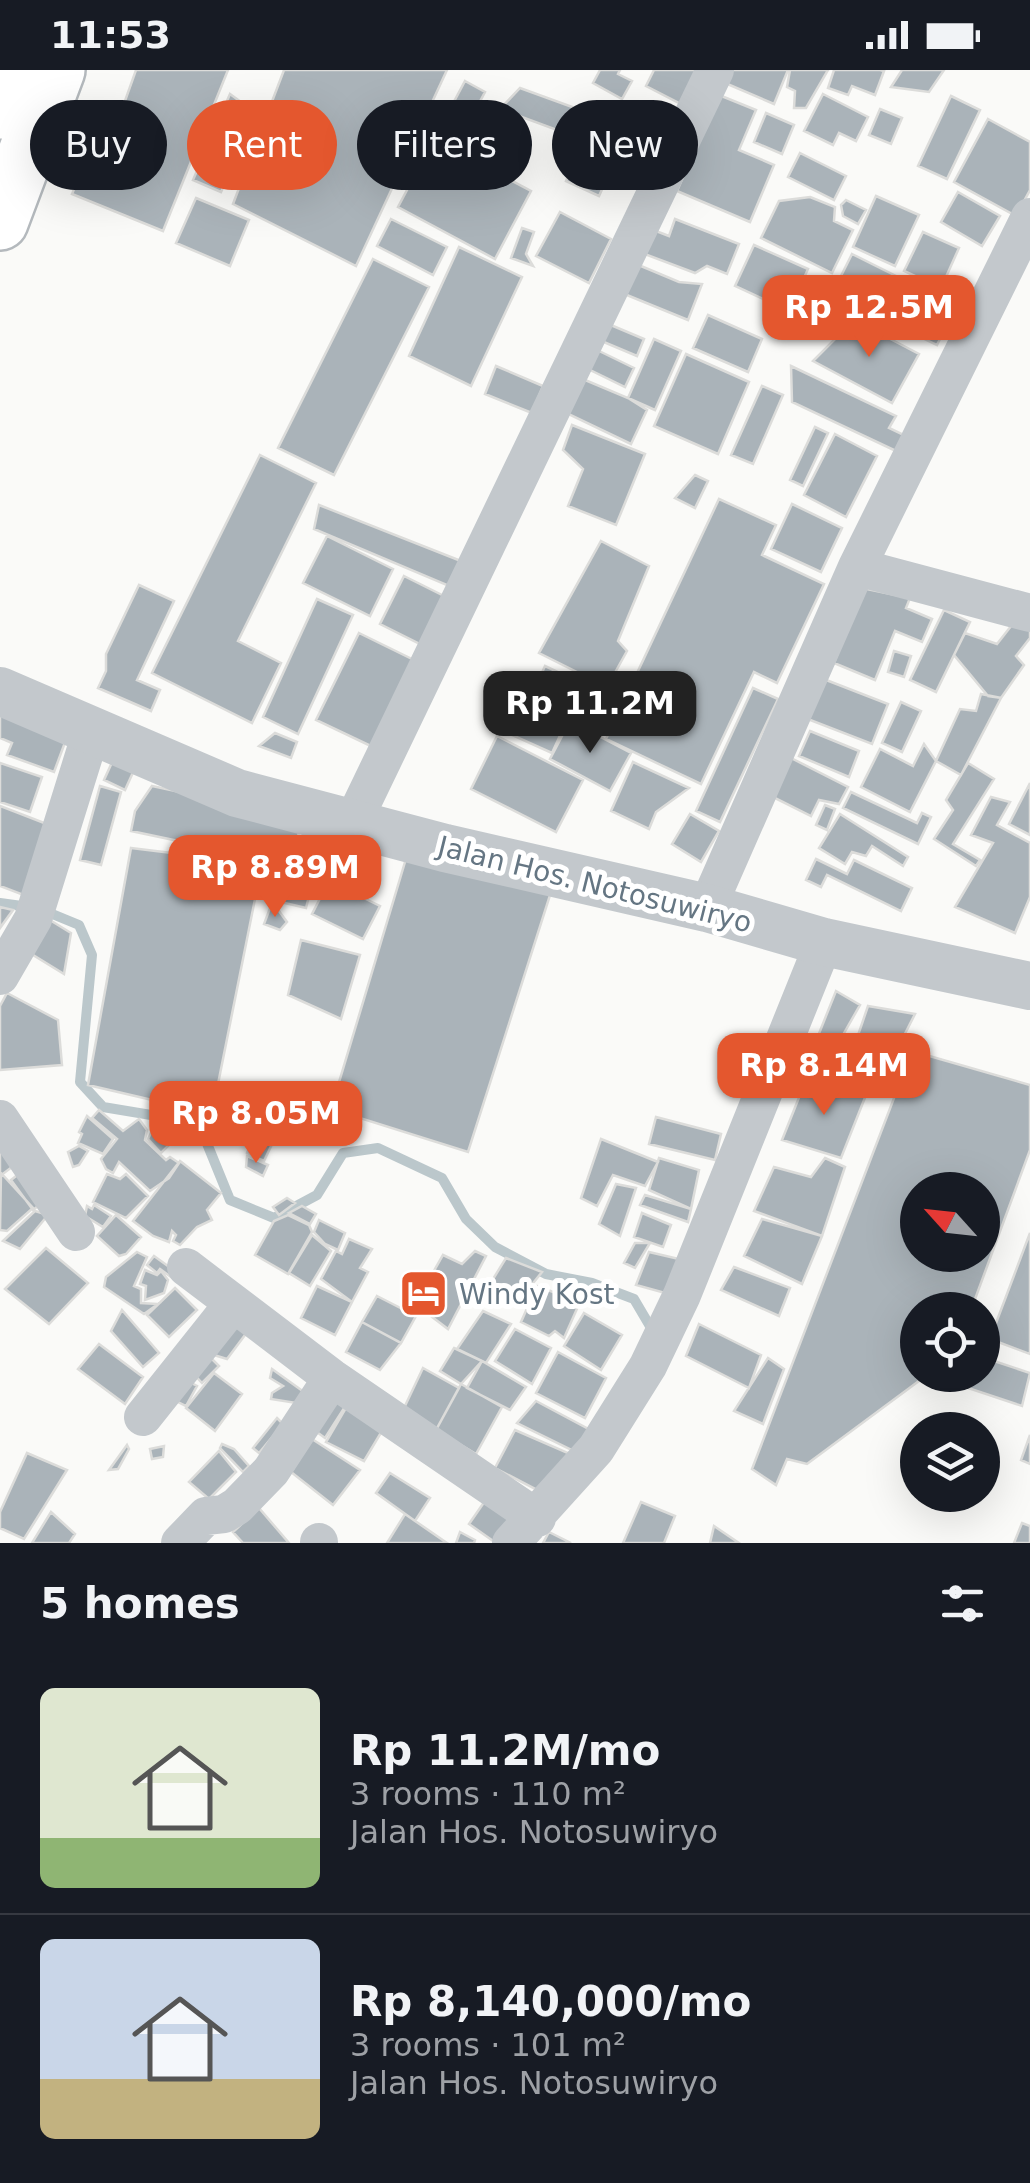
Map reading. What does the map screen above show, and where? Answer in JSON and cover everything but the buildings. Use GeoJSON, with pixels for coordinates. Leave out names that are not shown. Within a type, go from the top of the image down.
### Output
{"type":"FeatureCollection","features":[{"type":"Feature","properties":{"kind":"highway"},"geometry":{"type":"LineString","coordinates":[[0,112],[16,70]]}},
{"type":"Feature","properties":{"kind":"highway"},"geometry":{"type":"LineString","coordinates":[[0,222],[58,70]]}},
{"type":"Feature","properties":{"kind":"street"},"geometry":{"type":"LineString","coordinates":[[352,824],[715,70]]}},
{"type":"Feature","properties":{"kind":"street"},"geometry":{"type":"LineString","coordinates":[[706,908],[858,568],[1030,217]]}},
{"type":"Feature","properties":{"kind":"street"},"geometry":{"type":"LineString","coordinates":[[858,568],[1030,613]]}},
{"type":"Feature","properties":{"kind":"street","name":"Jalan Hos. Notosuwiryo"},"geometry":{"type":"LineString","coordinates":[[0,692],[237,793],[706,908],[824,942],[1030,986]]}},
{"type":"Feature","properties":{"kind":"street"},"geometry":{"type":"LineString","coordinates":[[0,976],[33,919],[91,732]]}},
{"type":"Feature","properties":{"kind":"street"},"geometry":{"type":"LineString","coordinates":[[186,1267],[524,1530],[596,1450],[648,1366],[682,1296],[824,942]]}},
{"type":"Feature","properties":{"kind":"street"},"geometry":{"type":"LineString","coordinates":[[0,1119],[76,1232]]}},
{"type":"Feature","properties":{"kind":"street"},"geometry":{"type":"LineString","coordinates":[[143,1418],[233,1304]]}},
{"type":"Feature","properties":{"kind":"street"},"geometry":{"type":"LineString","coordinates":[[180,1543],[206,1516],[224,1514],[238,1506],[271,1471],[332,1378]]}},
{"type":"Feature","properties":{"kind":"waterway"},"geometry":{"type":"LineString","coordinates":[[0,903],[29,907]]}},
{"type":"Feature","properties":{"kind":"waterway"},"geometry":{"type":"LineString","coordinates":[[45,911],[79,925],[92,955],[80,1082],[103,1107],[169,1118],[206,1141],[230,1200],[274,1218],[317,1195],[343,1153],[378,1148],[442,1178],[466,1219],[495,1247],[546,1274],[592,1283],[634,1299],[654,1333]]}},
{"type":"Feature","properties":{"kind":"place","name":"Windy Kost"},"geometry":{"type":"Point","coordinates":[424,1294]}}]}
